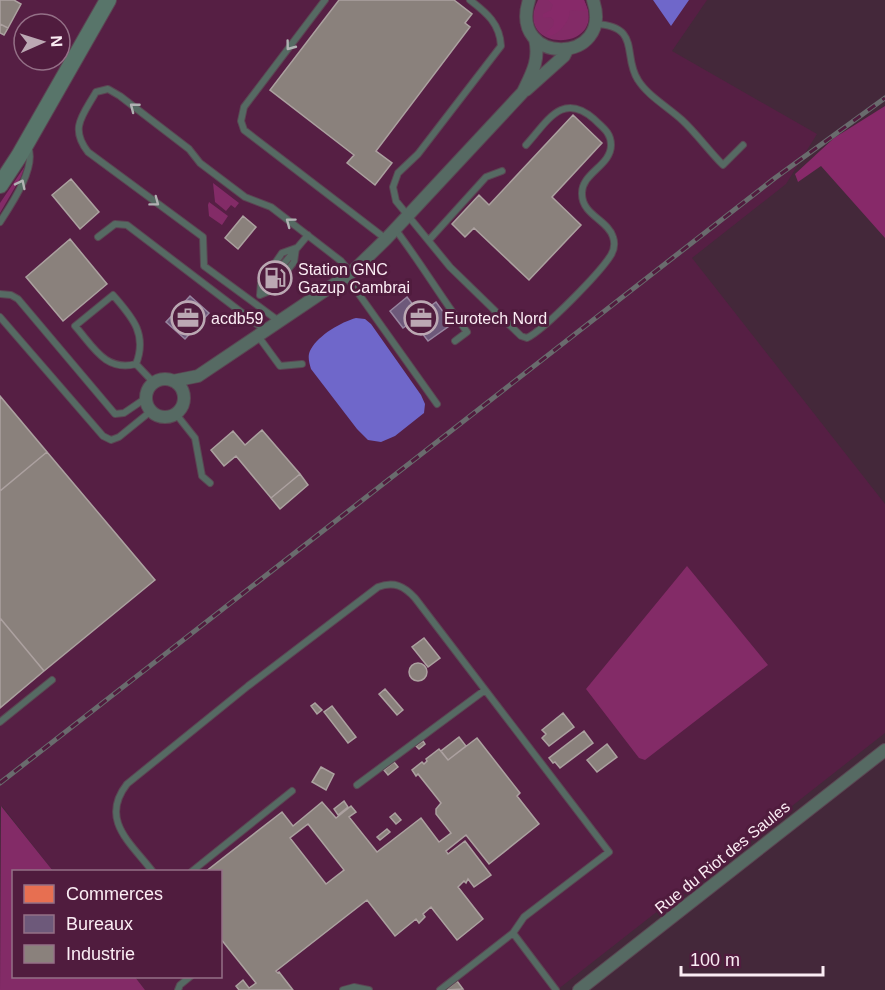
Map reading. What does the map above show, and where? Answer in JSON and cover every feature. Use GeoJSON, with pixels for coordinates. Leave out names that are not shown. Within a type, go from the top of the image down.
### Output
{"type":"FeatureCollection","features":[{"type":"Feature","properties":{"kind":"main road"},"geometry":{"type":"LineString","coordinates":[[0,185],[108,0]]}},
{"type":"Feature","properties":{"kind":"street"},"geometry":{"type":"LineString","coordinates":[[523,92],[537,63],[538,50],[527,25],[527,3]]}},
{"type":"Feature","properties":{"kind":"street"},"geometry":{"type":"LineString","coordinates":[[535,39],[550,48],[567,50],[582,44],[595,24],[596,3]]}},
{"type":"Feature","properties":{"kind":"street"},"geometry":{"type":"LineString","coordinates":[[198,376],[177,414],[163,417],[151,411],[146,398],[148,390],[154,383],[161,380],[172,381],[198,376],[348,274],[386,239],[523,92],[564,56],[567,50]]}},
{"type":"Feature","properties":{"kind":"street"},"geometry":{"type":"LineString","coordinates":[[172,381],[181,388],[184,399]]}},
{"type":"Feature","properties":{"kind":"street","name":"Rue du Riot des Saules"},"geometry":{"type":"LineString","coordinates":[[579,990],[885,750]]}},
{"type":"Feature","properties":{"kind":"lane"},"geometry":{"type":"LineString","coordinates":[[325,0],[243,107],[241,121],[244,130],[386,239]]}},
{"type":"Feature","properties":{"kind":"lane"},"geometry":{"type":"LineString","coordinates":[[470,0],[490,15],[501,46],[418,154],[395,177],[393,187],[396,201],[450,267],[523,338],[531,336],[560,311],[614,250],[612,233],[585,207],[581,192],[587,179],[608,156],[610,140],[607,130],[583,110],[568,108],[554,115],[526,145]]}},
{"type":"Feature","properties":{"kind":"lane"},"geometry":{"type":"LineString","coordinates":[[595,24],[612,27],[624,34],[637,79],[684,122],[723,165],[743,145]]}},
{"type":"Feature","properties":{"kind":"lane"},"geometry":{"type":"LineString","coordinates":[[280,322],[204,266],[203,237],[84,147],[78,133],[78,126],[96,92],[108,89],[120,96],[189,149],[200,163],[245,197],[271,207],[341,261],[437,404]]}},
{"type":"Feature","properties":{"kind":"lane"},"geometry":{"type":"LineString","coordinates":[[0,222],[13,202],[28,169],[31,153],[26,143]]}},
{"type":"Feature","properties":{"kind":"lane"},"geometry":{"type":"LineString","coordinates":[[429,240],[486,177],[502,171]]}},
{"type":"Feature","properties":{"kind":"lane"},"geometry":{"type":"LineString","coordinates":[[98,237],[115,224],[127,225],[262,334],[280,366],[302,364]]}},
{"type":"Feature","properties":{"kind":"lane"},"geometry":{"type":"LineString","coordinates":[[395,229],[418,258],[439,295],[467,332],[455,341]]}},
{"type":"Feature","properties":{"kind":"lane"},"geometry":{"type":"LineString","coordinates":[[276,273],[308,235]]}},
{"type":"Feature","properties":{"kind":"lane"},"geometry":{"type":"LineString","coordinates":[[254,304],[260,295],[261,282],[270,281],[272,290],[260,295]]}},
{"type":"Feature","properties":{"kind":"lane"},"geometry":{"type":"LineString","coordinates":[[0,294],[11,295],[18,299],[115,414],[124,413],[146,398]]}},
{"type":"Feature","properties":{"kind":"lane"},"geometry":{"type":"LineString","coordinates":[[113,295],[135,321],[137,327],[139,351],[136,364],[116,366],[111,364],[75,326],[113,295]]}},
{"type":"Feature","properties":{"kind":"lane"},"geometry":{"type":"LineString","coordinates":[[0,317],[103,436],[111,440],[119,437],[151,411]]}},
{"type":"Feature","properties":{"kind":"lane"},"geometry":{"type":"LineString","coordinates":[[136,364],[154,383]]}},
{"type":"Feature","properties":{"kind":"lane"},"geometry":{"type":"LineString","coordinates":[[177,414],[195,438],[202,476],[210,483]]}},
{"type":"Feature","properties":{"kind":"lane"},"geometry":{"type":"LineString","coordinates":[[151,870],[120,830],[115,817],[118,795],[127,784],[378,587],[392,584],[408,590],[609,852],[524,917],[513,933],[440,990]]}},
{"type":"Feature","properties":{"kind":"lane"},"geometry":{"type":"LineString","coordinates":[[0,722],[52,680]]}},
{"type":"Feature","properties":{"kind":"lane"},"geometry":{"type":"LineString","coordinates":[[357,785],[485,690]]}},
{"type":"Feature","properties":{"kind":"lane"},"geometry":{"type":"LineString","coordinates":[[193,870],[292,791]]}},
{"type":"Feature","properties":{"kind":"lane"},"geometry":{"type":"LineString","coordinates":[[513,933],[556,990]]}},
{"type":"Feature","properties":{"kind":"lane"},"geometry":{"type":"LineString","coordinates":[[178,990],[180,985],[189,978]]}},
{"type":"Feature","properties":{"kind":"lane"},"geometry":{"type":"LineString","coordinates":[[343,990],[354,987],[369,990]]}},
{"type":"Feature","properties":{"kind":"shaded area"},"geometry":{"type":"Polygon","coordinates":[[[0,0],[707,0],[672,51],[817,134],[786,184],[692,258],[885,504],[885,733],[557,990],[145,990],[136,978],[222,978],[222,870],[52,870],[2,806],[0,807],[0,0]]]}},
{"type":"Feature","properties":{"kind":"shaded area"},"geometry":{"type":"Polygon","coordinates":[[[538,0],[584,0],[589,17],[584,30],[574,38],[561,40],[548,38],[538,30],[533,18],[538,0]]]}},
{"type":"Feature","properties":{"kind":"shaded area"},"geometry":{"type":"Polygon","coordinates":[[[548,0],[584,0],[588,11],[570,10],[563,27],[549,36],[546,33],[553,26],[554,21],[551,17],[543,18],[543,14],[551,10],[553,5],[548,0]]]}},
{"type":"Feature","properties":{"kind":"shaded area"},"geometry":{"type":"Polygon","coordinates":[[[653,0],[689,0],[671,26],[653,0]]]}},
{"type":"Feature","properties":{"kind":"shaded area"},"geometry":{"type":"Polygon","coordinates":[[[885,106],[885,238],[821,166],[798,182],[795,174],[834,138],[885,106]]]}},
{"type":"Feature","properties":{"kind":"shaded area"},"geometry":{"type":"Polygon","coordinates":[[[25,166],[21,177],[0,213],[0,203],[25,166]]]}},
{"type":"Feature","properties":{"kind":"shaded area"},"geometry":{"type":"Polygon","coordinates":[[[213,183],[239,203],[235,208],[231,205],[226,211],[215,202],[213,183]]]}},
{"type":"Feature","properties":{"kind":"shaded area"},"geometry":{"type":"Polygon","coordinates":[[[209,202],[228,216],[222,225],[209,216],[209,202]]]}},
{"type":"Feature","properties":{"kind":"shaded area"},"geometry":{"type":"Polygon","coordinates":[[[356,318],[365,319],[371,324],[425,404],[424,413],[395,436],[381,442],[368,440],[357,429],[311,369],[309,361],[310,351],[319,339],[337,326],[356,318]]]}},
{"type":"Feature","properties":{"kind":"shaded area"},"geometry":{"type":"Polygon","coordinates":[[[687,566],[768,665],[645,760],[639,758],[586,689],[687,566]]]}},
{"type":"Feature","properties":{"kind":"shaded area"},"geometry":{"type":"Polygon","coordinates":[[[1,806],[52,870],[12,870],[12,978],[136,978],[145,990],[0,990],[1,806]]]}},
{"type":"Feature","properties":{"kind":"building: Commerces","name":"Station GNC Gazup Cambrai"},"geometry":{"type":"Polygon","coordinates":[[[270,268],[284,279],[278,287],[263,276],[270,268]]]}},
{"type":"Feature","properties":{"kind":"building: Bureaux","name":"acdb59"},"geometry":{"type":"Polygon","coordinates":[[[190,296],[209,313],[185,339],[166,322],[190,296]]]}},
{"type":"Feature","properties":{"kind":"building: Bureaux","name":"Eurotech Nord"},"geometry":{"type":"Polygon","coordinates":[[[407,297],[420,314],[436,302],[452,324],[428,341],[413,321],[403,328],[390,311],[407,297]]]}},
{"type":"Feature","properties":{"kind":"building: Industrie"},"geometry":{"type":"Polygon","coordinates":[[[0,0],[14,0],[21,4],[17,12],[12,12],[12,21],[8,28],[0,24],[0,0]]]}},
{"type":"Feature","properties":{"kind":"building: Industrie"},"geometry":{"type":"Polygon","coordinates":[[[339,0],[454,0],[472,14],[465,23],[470,27],[376,151],[392,163],[375,185],[347,163],[354,155],[270,90],[339,0]]]}},
{"type":"Feature","properties":{"kind":"building: Industrie"},"geometry":{"type":"Polygon","coordinates":[[[0,24],[8,28],[4,35],[0,33],[0,24]]]}},
{"type":"Feature","properties":{"kind":"building: Industrie"},"geometry":{"type":"Polygon","coordinates":[[[573,115],[602,143],[552,197],[581,225],[529,280],[474,228],[465,237],[452,224],[479,195],[489,205],[573,115]]]}},
{"type":"Feature","properties":{"kind":"building: Industrie"},"geometry":{"type":"Polygon","coordinates":[[[71,179],[99,212],[80,229],[52,195],[71,179]]]}},
{"type":"Feature","properties":{"kind":"building: Industrie"},"geometry":{"type":"Polygon","coordinates":[[[243,216],[256,227],[238,249],[225,238],[243,216]]]}},
{"type":"Feature","properties":{"kind":"building: Industrie"},"geometry":{"type":"Polygon","coordinates":[[[70,239],[107,284],[63,321],[26,277],[70,239]]]}},
{"type":"Feature","properties":{"kind":"building: Industrie"},"geometry":{"type":"Polygon","coordinates":[[[0,396],[47,452],[0,491],[0,396]]]}},
{"type":"Feature","properties":{"kind":"building: Industrie"},"geometry":{"type":"Polygon","coordinates":[[[262,430],[300,474],[271,498],[236,456],[224,466],[211,450],[233,431],[245,445],[262,430]]]}},
{"type":"Feature","properties":{"kind":"building: Industrie"},"geometry":{"type":"Polygon","coordinates":[[[47,452],[155,580],[44,671],[0,618],[0,491],[47,452]]]}},
{"type":"Feature","properties":{"kind":"building: Industrie"},"geometry":{"type":"Polygon","coordinates":[[[300,474],[308,485],[280,509],[271,498],[300,474]]]}},
{"type":"Feature","properties":{"kind":"building: Industrie"},"geometry":{"type":"Polygon","coordinates":[[[0,618],[44,671],[0,708],[0,618]]]}},
{"type":"Feature","properties":{"kind":"building: Industrie"},"geometry":{"type":"Polygon","coordinates":[[[424,638],[440,658],[428,667],[412,647],[424,638]]]}},
{"type":"Feature","properties":{"kind":"building: Industrie"},"geometry":{"type":"Polygon","coordinates":[[[418,663],[424,666],[427,672],[424,678],[418,681],[412,678],[409,672],[412,666],[418,663]]]}},
{"type":"Feature","properties":{"kind":"building: Industrie"},"geometry":{"type":"Polygon","coordinates":[[[385,689],[403,710],[397,715],[379,694],[385,689]]]}},
{"type":"Feature","properties":{"kind":"building: Industrie"},"geometry":{"type":"Polygon","coordinates":[[[315,703],[322,710],[317,714],[311,706],[315,703]]]}},
{"type":"Feature","properties":{"kind":"building: Industrie"},"geometry":{"type":"Polygon","coordinates":[[[332,706],[356,737],[348,743],[324,712],[332,706]]]}},
{"type":"Feature","properties":{"kind":"building: Industrie"},"geometry":{"type":"Polygon","coordinates":[[[563,713],[574,727],[549,746],[542,738],[546,734],[542,730],[563,713]]]}},
{"type":"Feature","properties":{"kind":"building: Industrie"},"geometry":{"type":"Polygon","coordinates":[[[584,731],[593,743],[560,768],[555,762],[553,763],[549,758],[584,731]]]}},
{"type":"Feature","properties":{"kind":"building: Industrie"},"geometry":{"type":"Polygon","coordinates":[[[459,737],[466,746],[448,760],[441,751],[459,737]]]}},
{"type":"Feature","properties":{"kind":"building: Industrie"},"geometry":{"type":"Polygon","coordinates":[[[477,738],[520,793],[517,796],[539,824],[489,864],[466,835],[446,851],[448,854],[465,841],[491,875],[474,887],[468,879],[466,883],[464,881],[458,887],[483,919],[457,940],[431,907],[423,914],[425,917],[419,923],[416,919],[395,936],[367,900],[276,971],[293,990],[239,990],[236,986],[243,980],[249,988],[256,983],[222,940],[222,870],[208,870],[282,812],[293,826],[322,802],[336,818],[351,806],[356,812],[349,817],[377,852],[421,818],[439,842],[451,833],[436,814],[436,809],[441,803],[418,774],[416,776],[412,770],[422,762],[424,764],[426,759],[439,749],[448,760],[477,738]],[[308,824],[290,838],[326,884],[344,870],[308,824]]]}},
{"type":"Feature","properties":{"kind":"building: Industrie"},"geometry":{"type":"Polygon","coordinates":[[[423,741],[425,744],[419,749],[416,746],[423,741]]]}},
{"type":"Feature","properties":{"kind":"building: Industrie"},"geometry":{"type":"Polygon","coordinates":[[[607,744],[617,757],[597,772],[587,760],[607,744]]]}},
{"type":"Feature","properties":{"kind":"building: Industrie"},"geometry":{"type":"Polygon","coordinates":[[[394,762],[398,767],[388,775],[384,770],[394,762]]]}},
{"type":"Feature","properties":{"kind":"building: Industrie"},"geometry":{"type":"Polygon","coordinates":[[[321,767],[334,774],[326,790],[312,782],[321,767]]]}},
{"type":"Feature","properties":{"kind":"building: Industrie"},"geometry":{"type":"Polygon","coordinates":[[[344,801],[348,807],[338,815],[334,809],[344,801]]]}},
{"type":"Feature","properties":{"kind":"building: Industrie"},"geometry":{"type":"Polygon","coordinates":[[[395,813],[401,820],[396,824],[390,817],[395,813]]]}},
{"type":"Feature","properties":{"kind":"building: Industrie"},"geometry":{"type":"Polygon","coordinates":[[[387,829],[390,832],[380,840],[377,837],[387,829]]]}},
{"type":"Feature","properties":{"kind":"building: Industrie"},"geometry":{"type":"Polygon","coordinates":[[[457,981],[463,989],[446,990],[457,981]]]}},
{"type":"Feature","properties":{"kind":"railway"},"geometry":{"type":"LineString","coordinates":[[0,783],[775,178],[885,98]]}},
{"type":"Feature","properties":{"kind":"place","name":"Station GNC Gazup Cambrai"},"geometry":{"type":"Point","coordinates":[275,278]}},
{"type":"Feature","properties":{"kind":"place","name":"acdb59"},"geometry":{"type":"Point","coordinates":[188,318]}},
{"type":"Feature","properties":{"kind":"place","name":"Eurotech Nord"},"geometry":{"type":"Point","coordinates":[421,318]}}]}
